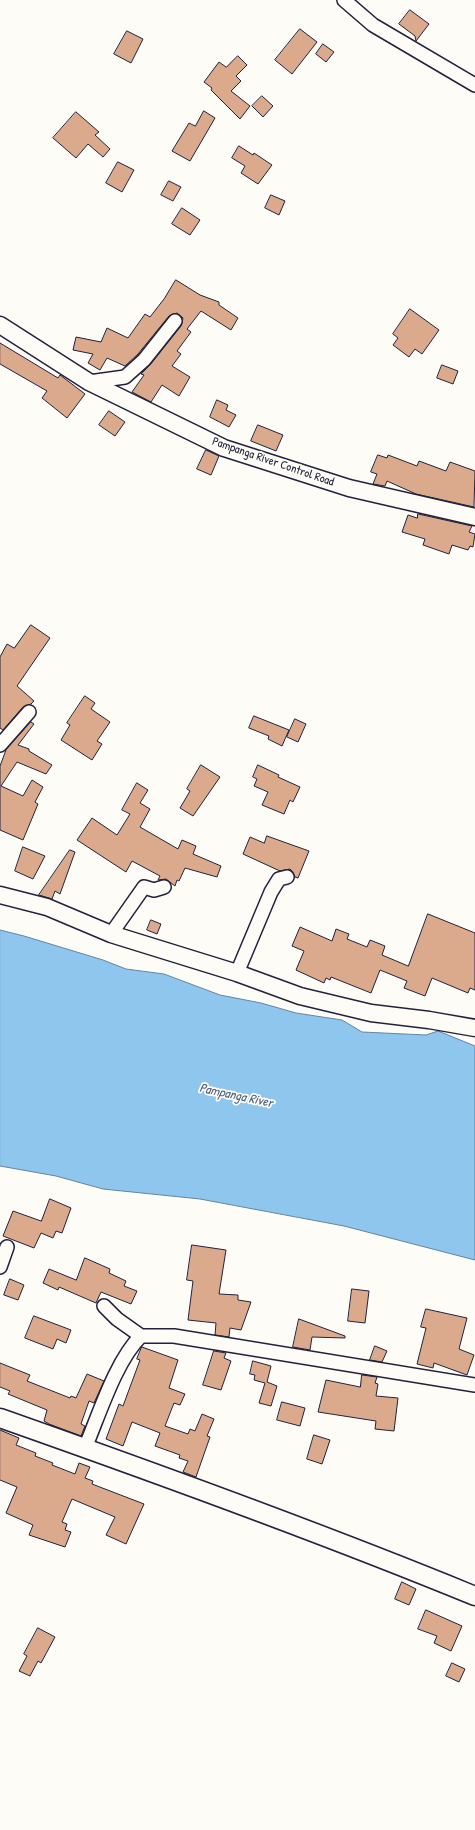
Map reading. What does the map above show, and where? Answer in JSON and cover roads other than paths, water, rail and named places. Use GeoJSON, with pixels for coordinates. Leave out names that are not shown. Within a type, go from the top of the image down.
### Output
{"type":"FeatureCollection","features":[{"type":"Feature","properties":{"kind":"main road"},"geometry":{"type":"LineString","coordinates":[[0,1418],[398,1564],[475,1596]]}},
{"type":"Feature","properties":{"kind":"street"},"geometry":{"type":"LineString","coordinates":[[344,0],[373,25],[475,86]]}},
{"type":"Feature","properties":{"kind":"street"},"geometry":{"type":"LineString","coordinates":[[89,382],[125,377],[144,360],[175,321]]}},
{"type":"Feature","properties":{"kind":"street","name":"Pampanga River Control Road"},"geometry":{"type":"LineString","coordinates":[[0,325],[89,382],[224,448],[349,488],[475,517]]}},
{"type":"Feature","properties":{"kind":"street"},"geometry":{"type":"LineString","coordinates":[[0,745],[29,712]]}},
{"type":"Feature","properties":{"kind":"street"},"geometry":{"type":"LineString","coordinates":[[237,973],[272,892],[279,879],[288,877]]}},
{"type":"Feature","properties":{"kind":"street"},"geometry":{"type":"LineString","coordinates":[[111,934],[144,887],[154,890],[164,887]]}},
{"type":"Feature","properties":{"kind":"street"},"geometry":{"type":"LineString","coordinates":[[0,895],[47,907],[111,934],[237,973],[300,996],[371,1013],[429,1020],[475,1028]]}},
{"type":"Feature","properties":{"kind":"street"},"geometry":{"type":"LineString","coordinates":[[0,1267],[7,1247]]}},
{"type":"Feature","properties":{"kind":"street"},"geometry":{"type":"LineString","coordinates":[[104,1306],[117,1319],[141,1336],[174,1336],[475,1385]]}},
{"type":"Feature","properties":{"kind":"street"},"geometry":{"type":"LineString","coordinates":[[85,1448],[119,1366],[132,1344],[141,1336]]}},
{"type":"Feature","properties":{"kind":"water","name":"Pampanga River"},"geometry":{"type":"Polygon","coordinates":[[[0,930],[103,960],[126,969],[164,974],[220,995],[261,1003],[296,1013],[342,1020],[362,1032],[426,1035],[438,1031],[475,1046],[475,1260],[344,1226],[200,1199],[103,1189],[56,1176],[0,1166],[0,930]]]}}]}
